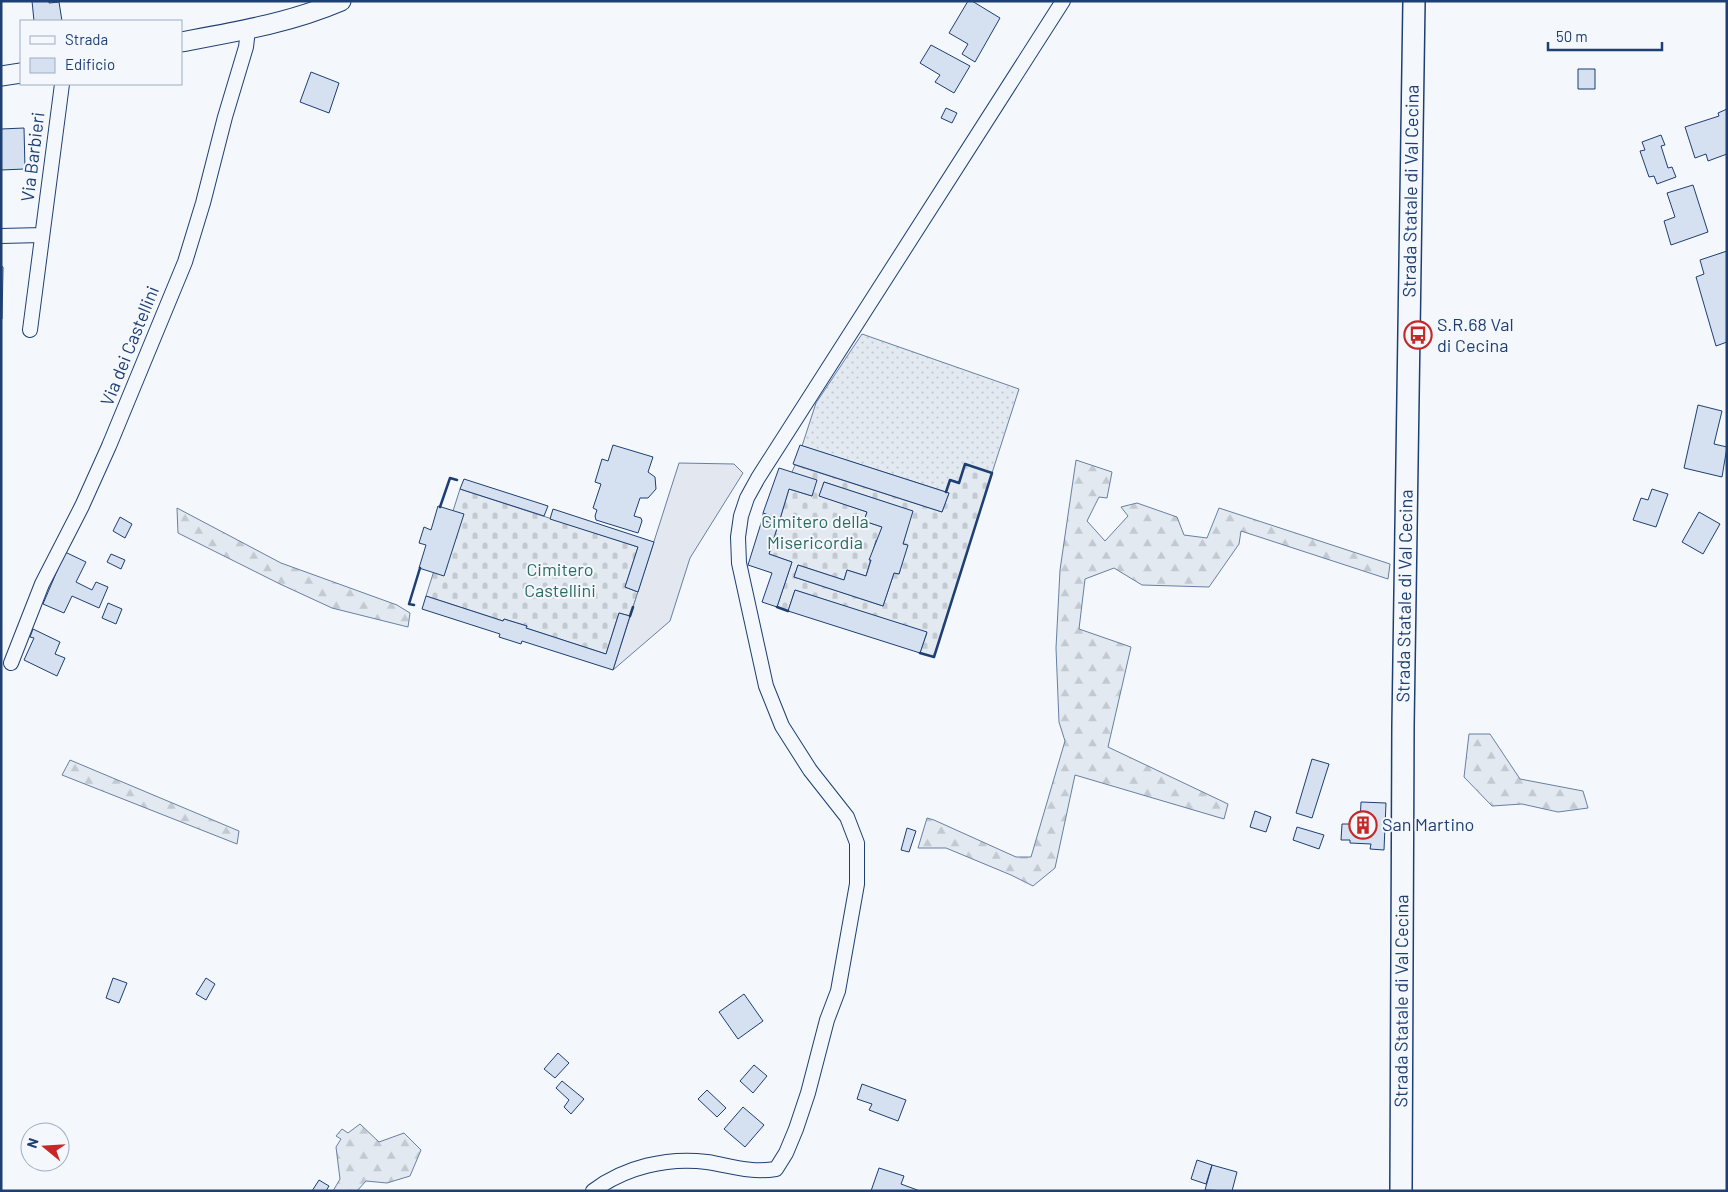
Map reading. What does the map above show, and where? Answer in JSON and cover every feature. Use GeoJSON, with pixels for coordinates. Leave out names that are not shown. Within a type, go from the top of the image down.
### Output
{"type":"FeatureCollection","features":[{"type":"Feature","properties":{"kind":"main road"},"geometry":{"type":"LineString","coordinates":[[182,42],[248,30],[295,18],[341,1]]}},
{"type":"Feature","properties":{"kind":"main road","name":"Strada Statale di Val Cecina"},"geometry":{"type":"LineString","coordinates":[[1401,1191],[1403,726],[1414,28],[1412,1]]}},
{"type":"Feature","properties":{"kind":"main road"},"geometry":{"type":"LineString","coordinates":[[1,76],[20,73]]}},
{"type":"Feature","properties":{"kind":"street"},"geometry":{"type":"LineString","coordinates":[[593,1191],[607,1180],[638,1168],[662,1162],[706,1162],[759,1172],[776,1169],[796,1129],[827,1020],[838,990],[857,884],[857,843],[847,817],[793,746],[770,699],[762,671],[739,563],[738,536],[741,516],[747,498],[758,478],[1063,1]]}},
{"type":"Feature","properties":{"kind":"street","name":"Via dei Castellini"},"geometry":{"type":"LineString","coordinates":[[11,663],[45,578],[82,506],[109,446],[185,262],[203,203],[226,110],[246,46],[248,30]]}},
{"type":"Feature","properties":{"kind":"street","name":"Via Barbieri"},"geometry":{"type":"LineString","coordinates":[[30,330],[62,85]]}},
{"type":"Feature","properties":{"kind":"street"},"geometry":{"type":"LineString","coordinates":[[1,236],[42,235]]}},
{"type":"Feature","properties":{"kind":"green space"},"geometry":{"type":"Polygon","coordinates":[[[862,334],[1019,389],[992,473],[965,464],[959,483],[950,480],[946,492],[802,446],[816,403],[862,334]]]}},
{"type":"Feature","properties":{"kind":"green space"},"geometry":{"type":"Polygon","coordinates":[[[1076,460],[1112,472],[1107,498],[1099,497],[1087,521],[1105,541],[1128,516],[1121,507],[1137,503],[1177,517],[1184,535],[1207,538],[1219,508],[1390,564],[1388,579],[1241,531],[1239,544],[1209,587],[1142,585],[1114,568],[1085,579],[1079,629],[1131,647],[1108,747],[1228,804],[1224,819],[1075,775],[1055,868],[1033,886],[946,848],[918,848],[927,818],[1016,857],[1031,857],[1065,741],[1059,722],[1056,648],[1060,570],[1076,460]]]}},
{"type":"Feature","properties":{"kind":"green space","name":"Cimitero della Misericordia"},"geometry":{"type":"Polygon","coordinates":[[[965,464],[992,473],[934,657],[920,653],[927,633],[795,590],[788,611],[777,607],[792,562],[769,554],[778,525],[762,520],[763,513],[780,519],[789,489],[812,496],[792,472],[795,465],[942,512],[949,493],[946,492],[950,480],[959,482],[965,464]],[[824,482],[820,496],[867,512],[864,521],[882,527],[878,541],[876,540],[866,576],[847,570],[844,580],[798,565],[794,577],[883,606],[894,573],[899,574],[907,545],[903,544],[912,511],[824,482]]]}},
{"type":"Feature","properties":{"kind":"green space","name":"Cimitero Castellini"},"geometry":{"type":"Polygon","coordinates":[[[460,489],[638,547],[625,587],[638,592],[630,616],[619,613],[606,654],[526,628],[527,626],[504,619],[503,621],[426,596],[460,489]]]}},
{"type":"Feature","properties":{"kind":"green space"},"geometry":{"type":"Polygon","coordinates":[[[177,508],[281,563],[397,605],[410,613],[408,627],[332,608],[178,533],[177,508]]]}},
{"type":"Feature","properties":{"kind":"green space"},"geometry":{"type":"Polygon","coordinates":[[[1469,734],[1490,734],[1520,779],[1583,791],[1588,808],[1558,812],[1522,804],[1492,806],[1464,777],[1469,734]]]}},
{"type":"Feature","properties":{"kind":"green space"},"geometry":{"type":"Polygon","coordinates":[[[70,760],[239,831],[237,844],[62,775],[70,760]]]}},
{"type":"Feature","properties":{"kind":"green space"},"geometry":{"type":"Polygon","coordinates":[[[360,1124],[379,1142],[404,1133],[421,1150],[410,1176],[387,1183],[366,1181],[357,1191],[333,1191],[340,1179],[336,1147],[341,1139],[336,1136],[342,1129],[348,1133],[360,1124]]]}},
{"type":"Feature","properties":{"kind":"shaded area"},"geometry":{"type":"Polygon","coordinates":[[[679,463],[734,464],[743,473],[690,558],[670,621],[613,670],[679,463]]]}},
{"type":"Feature","properties":{"kind":"building"},"geometry":{"type":"Polygon","coordinates":[[[32,1],[59,2],[62,20],[34,20],[32,1]]]}},
{"type":"Feature","properties":{"kind":"building"},"geometry":{"type":"Polygon","coordinates":[[[968,1],[972,1],[1000,18],[975,62],[962,54],[968,44],[949,33],[968,1]]]}},
{"type":"Feature","properties":{"kind":"building"},"geometry":{"type":"Polygon","coordinates":[[[931,45],[970,66],[954,93],[935,82],[940,75],[920,63],[931,45]]]}},
{"type":"Feature","properties":{"kind":"building"},"geometry":{"type":"Polygon","coordinates":[[[1578,69],[1595,69],[1595,89],[1578,89],[1578,69]]]}},
{"type":"Feature","properties":{"kind":"building"},"geometry":{"type":"Polygon","coordinates":[[[311,72],[339,83],[329,113],[300,102],[311,72]]]}},
{"type":"Feature","properties":{"kind":"building"},"geometry":{"type":"Polygon","coordinates":[[[946,108],[957,113],[952,123],[941,118],[946,108]]]}},
{"type":"Feature","properties":{"kind":"building"},"geometry":{"type":"Polygon","coordinates":[[[1727,109],[1727,154],[1708,161],[1706,154],[1695,158],[1685,127],[1719,116],[1718,113],[1727,109]]]}},
{"type":"Feature","properties":{"kind":"building"},"geometry":{"type":"Polygon","coordinates":[[[24,128],[25,169],[1,170],[1,129],[24,128]]]}},
{"type":"Feature","properties":{"kind":"building"},"geometry":{"type":"Polygon","coordinates":[[[1661,135],[1665,145],[1661,146],[1668,168],[1672,167],[1676,177],[1657,184],[1654,176],[1649,177],[1640,151],[1645,150],[1642,142],[1661,135]]]}},
{"type":"Feature","properties":{"kind":"building"},"geometry":{"type":"Polygon","coordinates":[[[1693,185],[1708,232],[1671,245],[1664,221],[1675,217],[1667,193],[1693,185]]]}},
{"type":"Feature","properties":{"kind":"building"},"geometry":{"type":"Polygon","coordinates":[[[1727,251],[1727,342],[1716,346],[1696,277],[1704,274],[1700,260],[1727,251]]]}},
{"type":"Feature","properties":{"kind":"building"},"geometry":{"type":"Polygon","coordinates":[[[1,266],[3,267],[2,319],[1,319],[1,266]]]}},
{"type":"Feature","properties":{"kind":"building"},"geometry":{"type":"Polygon","coordinates":[[[1698,405],[1722,411],[1714,444],[1727,447],[1722,477],[1684,468],[1698,405]]]}},
{"type":"Feature","properties":{"kind":"building"},"geometry":{"type":"Polygon","coordinates":[[[613,445],[653,457],[648,472],[655,477],[656,489],[648,498],[640,498],[634,516],[641,518],[642,521],[638,533],[596,520],[597,510],[593,508],[601,484],[595,482],[602,459],[608,461],[613,445]]]}},
{"type":"Feature","properties":{"kind":"building"},"geometry":{"type":"Polygon","coordinates":[[[800,445],[949,493],[942,512],[793,464],[800,445]]]}},
{"type":"Feature","properties":{"kind":"building"},"geometry":{"type":"Polygon","coordinates":[[[779,468],[817,480],[812,496],[789,489],[780,519],[763,513],[779,468]]]}},
{"type":"Feature","properties":{"kind":"building"},"geometry":{"type":"Polygon","coordinates":[[[464,479],[548,506],[544,516],[460,489],[464,479]]]}},
{"type":"Feature","properties":{"kind":"building"},"geometry":{"type":"Polygon","coordinates":[[[824,482],[913,511],[903,544],[908,545],[899,574],[894,573],[883,606],[794,577],[798,565],[844,580],[847,570],[866,576],[871,560],[869,560],[882,527],[864,521],[867,512],[819,496],[824,482]]]}},
{"type":"Feature","properties":{"kind":"building"},"geometry":{"type":"Polygon","coordinates":[[[1652,489],[1668,494],[1656,527],[1633,520],[1641,498],[1648,500],[1652,489]]]}},
{"type":"Feature","properties":{"kind":"building"},"geometry":{"type":"Polygon","coordinates":[[[438,506],[464,514],[444,576],[419,568],[426,545],[419,543],[424,527],[431,530],[438,506]]]}},
{"type":"Feature","properties":{"kind":"building"},"geometry":{"type":"Polygon","coordinates":[[[553,509],[654,542],[638,592],[625,587],[638,547],[550,519],[553,509]]]}},
{"type":"Feature","properties":{"kind":"building"},"geometry":{"type":"Polygon","coordinates":[[[1699,512],[1720,524],[1703,554],[1682,542],[1699,512]]]}},
{"type":"Feature","properties":{"kind":"building"},"geometry":{"type":"Polygon","coordinates":[[[120,517],[132,524],[125,538],[113,531],[120,517]]]}},
{"type":"Feature","properties":{"kind":"building"},"geometry":{"type":"Polygon","coordinates":[[[762,520],[778,525],[769,554],[792,562],[777,607],[762,602],[772,573],[748,565],[762,520]]]}},
{"type":"Feature","properties":{"kind":"building"},"geometry":{"type":"Polygon","coordinates":[[[65,552],[86,562],[76,582],[92,590],[96,582],[108,587],[99,608],[72,596],[64,613],[43,604],[65,552]]]}},
{"type":"Feature","properties":{"kind":"building"},"geometry":{"type":"Polygon","coordinates":[[[111,554],[125,560],[121,569],[107,562],[111,554]]]}},
{"type":"Feature","properties":{"kind":"building"},"geometry":{"type":"Polygon","coordinates":[[[795,590],[927,632],[920,653],[788,611],[795,590]]]}},
{"type":"Feature","properties":{"kind":"building"},"geometry":{"type":"Polygon","coordinates":[[[426,596],[503,621],[504,619],[527,626],[526,628],[606,654],[619,613],[630,616],[613,670],[522,641],[521,644],[499,637],[500,634],[422,609],[426,596]]]}},
{"type":"Feature","properties":{"kind":"building"},"geometry":{"type":"Polygon","coordinates":[[[108,603],[122,609],[116,624],[102,618],[108,603]]]}},
{"type":"Feature","properties":{"kind":"building"},"geometry":{"type":"Polygon","coordinates":[[[33,629],[60,642],[55,654],[65,658],[57,676],[24,660],[34,638],[30,637],[33,629]]]}},
{"type":"Feature","properties":{"kind":"building"},"geometry":{"type":"Polygon","coordinates":[[[1312,759],[1329,764],[1312,818],[1296,813],[1312,759]]]}},
{"type":"Feature","properties":{"kind":"building","name":"San Martino"},"geometry":{"type":"Polygon","coordinates":[[[1361,802],[1386,803],[1384,850],[1370,849],[1371,844],[1350,843],[1350,840],[1341,840],[1342,824],[1351,824],[1351,821],[1360,822],[1361,802]]]}},
{"type":"Feature","properties":{"kind":"building"},"geometry":{"type":"Polygon","coordinates":[[[1255,811],[1271,817],[1266,832],[1250,827],[1255,811]]]}},
{"type":"Feature","properties":{"kind":"building"},"geometry":{"type":"Polygon","coordinates":[[[1297,827],[1324,835],[1319,849],[1293,840],[1297,827]]]}},
{"type":"Feature","properties":{"kind":"building"},"geometry":{"type":"Polygon","coordinates":[[[907,828],[916,831],[909,852],[901,850],[907,828]]]}},
{"type":"Feature","properties":{"kind":"building"},"geometry":{"type":"Polygon","coordinates":[[[113,978],[127,983],[119,1003],[106,998],[113,978]]]}},
{"type":"Feature","properties":{"kind":"building"},"geometry":{"type":"Polygon","coordinates":[[[206,978],[215,984],[206,1000],[196,994],[206,978]]]}},
{"type":"Feature","properties":{"kind":"building"},"geometry":{"type":"Polygon","coordinates":[[[744,994],[763,1021],[738,1039],[719,1012],[744,994]]]}},
{"type":"Feature","properties":{"kind":"building"},"geometry":{"type":"Polygon","coordinates":[[[558,1053],[569,1063],[555,1078],[544,1069],[558,1053]]]}},
{"type":"Feature","properties":{"kind":"building"},"geometry":{"type":"Polygon","coordinates":[[[754,1065],[767,1076],[753,1093],[740,1081],[754,1065]]]}},
{"type":"Feature","properties":{"kind":"building"},"geometry":{"type":"Polygon","coordinates":[[[562,1081],[584,1099],[571,1114],[564,1107],[569,1100],[556,1088],[562,1081]]]}},
{"type":"Feature","properties":{"kind":"building"},"geometry":{"type":"Polygon","coordinates":[[[862,1084],[906,1100],[898,1121],[869,1110],[872,1104],[857,1099],[862,1084]]]}},
{"type":"Feature","properties":{"kind":"building"},"geometry":{"type":"Polygon","coordinates":[[[707,1090],[726,1108],[717,1117],[698,1099],[707,1090]]]}},
{"type":"Feature","properties":{"kind":"building"},"geometry":{"type":"Polygon","coordinates":[[[743,1107],[764,1125],[745,1147],[724,1129],[743,1107]]]}},
{"type":"Feature","properties":{"kind":"building"},"geometry":{"type":"Polygon","coordinates":[[[1197,1160],[1212,1165],[1206,1184],[1191,1179],[1197,1160]]]}},
{"type":"Feature","properties":{"kind":"building"},"geometry":{"type":"Polygon","coordinates":[[[1212,1165],[1237,1172],[1232,1191],[1205,1190],[1212,1165]]]}},
{"type":"Feature","properties":{"kind":"building"},"geometry":{"type":"Polygon","coordinates":[[[879,1168],[904,1176],[901,1184],[920,1191],[871,1191],[879,1168]]]}},
{"type":"Feature","properties":{"kind":"building"},"geometry":{"type":"Polygon","coordinates":[[[319,1180],[329,1186],[326,1191],[312,1191],[319,1180]]]}},
{"type":"Feature","properties":{"kind":"wall"},"geometry":{"type":"LineString","coordinates":[[920,653],[934,657],[992,473],[965,464],[959,483],[950,480],[946,492]]}},
{"type":"Feature","properties":{"kind":"wall"},"geometry":{"type":"LineString","coordinates":[[440,507],[450,478],[457,480]]}},
{"type":"Feature","properties":{"kind":"wall"},"geometry":{"type":"LineString","coordinates":[[414,605],[409,604],[420,568]]}},
{"type":"Feature","properties":{"kind":"wall"},"geometry":{"type":"LineString","coordinates":[[630,616],[633,607]]}},
{"type":"Feature","properties":{"kind":"wall"},"geometry":{"type":"LineString","coordinates":[[777,607],[788,611]]}},
{"type":"Feature","properties":{"kind":"place","name":"S.R.68 Val di Cecina"},"geometry":{"type":"Point","coordinates":[1418,335]}},
{"type":"Feature","properties":{"kind":"place","name":"San Martino"},"geometry":{"type":"Point","coordinates":[1363,825]}}]}
